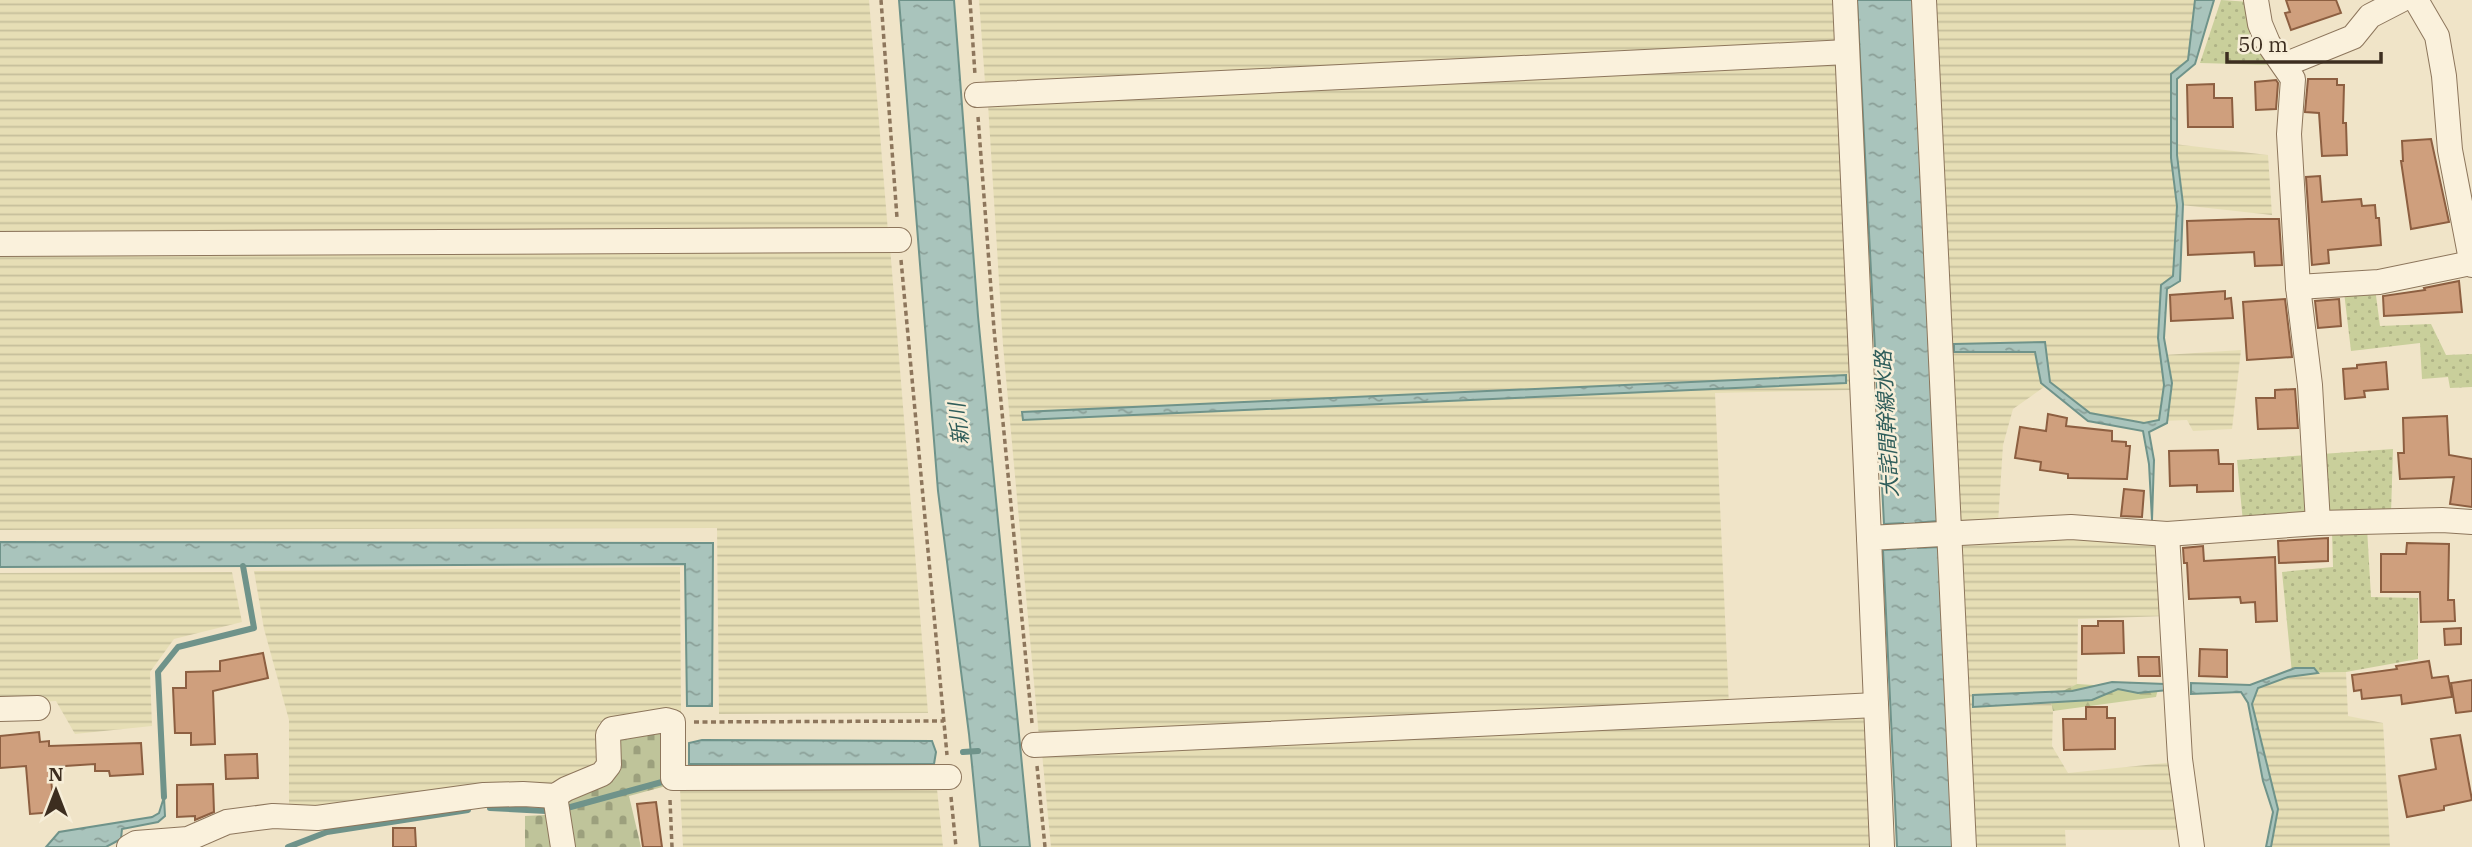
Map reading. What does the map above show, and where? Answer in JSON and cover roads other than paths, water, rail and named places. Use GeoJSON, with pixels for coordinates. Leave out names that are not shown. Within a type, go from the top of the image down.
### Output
{"type":"FeatureCollection","features":[{"type":"Feature","properties":{"kind":"street"},"geometry":{"type":"LineString","coordinates":[[1845,0],[1882,847]]}},
{"type":"Feature","properties":{"kind":"street"},"geometry":{"type":"LineString","coordinates":[[1924,0],[1964,847]]}},
{"type":"Feature","properties":{"kind":"street"},"geometry":{"type":"LineString","coordinates":[[2284,65],[2353,37],[2370,16],[2401,0]]}},
{"type":"Feature","properties":{"kind":"street"},"geometry":{"type":"LineString","coordinates":[[2298,287],[2379,282],[2472,264],[2450,150],[2444,76],[2437,36],[2416,0]]}},
{"type":"Feature","properties":{"kind":"street"},"geometry":{"type":"LineString","coordinates":[[2256,1],[2260,24],[2268,43],[2293,79],[2289,135],[2298,287],[2311,385],[2318,523]]}},
{"type":"Feature","properties":{"kind":"street"},"geometry":{"type":"LineString","coordinates":[[977,94],[1847,52]]}},
{"type":"Feature","properties":{"kind":"street"},"geometry":{"type":"LineString","coordinates":[[0,244],[899,240]]}},
{"type":"Feature","properties":{"kind":"street"},"geometry":{"type":"LineString","coordinates":[[1869,538],[2071,527],[2167,534],[2318,523],[2442,520],[2472,522]]}},
{"type":"Feature","properties":{"kind":"street"},"geometry":{"type":"LineString","coordinates":[[2167,534],[2180,759],[2192,847]]}},
{"type":"Feature","properties":{"kind":"street"},"geometry":{"type":"LineString","coordinates":[[1034,745],[1875,705]]}},
{"type":"Feature","properties":{"kind":"street"},"geometry":{"type":"LineString","coordinates":[[0,709],[38,708]]}},
{"type":"Feature","properties":{"kind":"street"},"geometry":{"type":"LineString","coordinates":[[130,847],[136,843],[188,839],[227,822],[273,816],[317,818],[484,795],[555,796],[602,774],[609,765],[608,735],[612,729],[666,720],[673,722],[673,778],[949,777]]}},
{"type":"Feature","properties":{"kind":"street"},"geometry":{"type":"LineString","coordinates":[[555,796],[563,847]]}},
{"type":"Feature","properties":{"kind":"water","name":"新川"},"geometry":{"type":"Polygon","coordinates":[[[899,0],[954,0],[978,316],[1030,847],[980,847],[969,734],[938,491],[899,0]]]}},
{"type":"Feature","properties":{"kind":"water","name":"大詫間幹線水路"},"geometry":{"type":"Polygon","coordinates":[[[1857,0],[1913,0],[1937,521],[1916,523],[1918,548],[1939,547],[1953,847],[1897,847],[1883,550],[1905,549],[1903,523],[1884,524],[1857,0]]]}},
{"type":"Feature","properties":{"kind":"water"},"geometry":{"type":"Polygon","coordinates":[[[2195,0],[2214,0],[2195,64],[2177,79],[2177,155],[2183,204],[2180,281],[2167,289],[2164,338],[2172,383],[2167,423],[2149,432],[2154,460],[2152,520],[2149,464],[2143,431],[2088,421],[2041,383],[2035,352],[1954,352],[1954,344],[2045,342],[2050,382],[2090,413],[2144,423],[2159,420],[2164,385],[2158,338],[2161,285],[2173,276],[2177,206],[2171,158],[2171,74],[2188,60],[2195,0]]]}},
{"type":"Feature","properties":{"kind":"water"},"geometry":{"type":"Polygon","coordinates":[[[1846,375],[1846,383],[1023,420],[1022,412],[1846,375]]]}},
{"type":"Feature","properties":{"kind":"water"},"geometry":{"type":"Polygon","coordinates":[[[0,542],[713,543],[712,706],[687,706],[685,564],[0,567],[0,542]]]}},
{"type":"Feature","properties":{"kind":"water"},"geometry":{"type":"Polygon","coordinates":[[[2295,668],[2314,668],[2318,673],[2288,677],[2258,688],[2252,704],[2278,809],[2271,847],[2266,847],[2273,812],[2263,781],[2248,703],[2241,692],[2191,694],[2191,683],[2250,685],[2295,668]]]}},
{"type":"Feature","properties":{"kind":"water"},"geometry":{"type":"Polygon","coordinates":[[[2112,682],[2165,684],[2169,690],[2138,693],[2118,689],[2092,700],[1973,707],[1973,695],[2072,691],[2112,682]]]}},
{"type":"Feature","properties":{"kind":"water"},"geometry":{"type":"Polygon","coordinates":[[[702,740],[932,741],[936,752],[934,764],[689,764],[689,743],[702,740]]]}},
{"type":"Feature","properties":{"kind":"water"},"geometry":{"type":"Polygon","coordinates":[[[164,797],[165,816],[158,822],[122,829],[121,839],[106,847],[46,847],[59,832],[152,817],[159,813],[164,797]]]}},
{"type":"Feature","properties":{"kind":"waterway"},"geometry":{"type":"LineString","coordinates":[[164,797],[158,672],[178,647],[254,628],[243,566]]}},
{"type":"Feature","properties":{"kind":"waterway"},"geometry":{"type":"LineString","coordinates":[[963,752],[978,751]]}},
{"type":"Feature","properties":{"kind":"waterway"},"geometry":{"type":"LineString","coordinates":[[567,808],[662,782]]}},
{"type":"Feature","properties":{"kind":"waterway"},"geometry":{"type":"LineString","coordinates":[[490,808],[546,811]]}},
{"type":"Feature","properties":{"kind":"waterway"},"geometry":{"type":"LineString","coordinates":[[288,847],[327,832],[468,810]]}}]}
